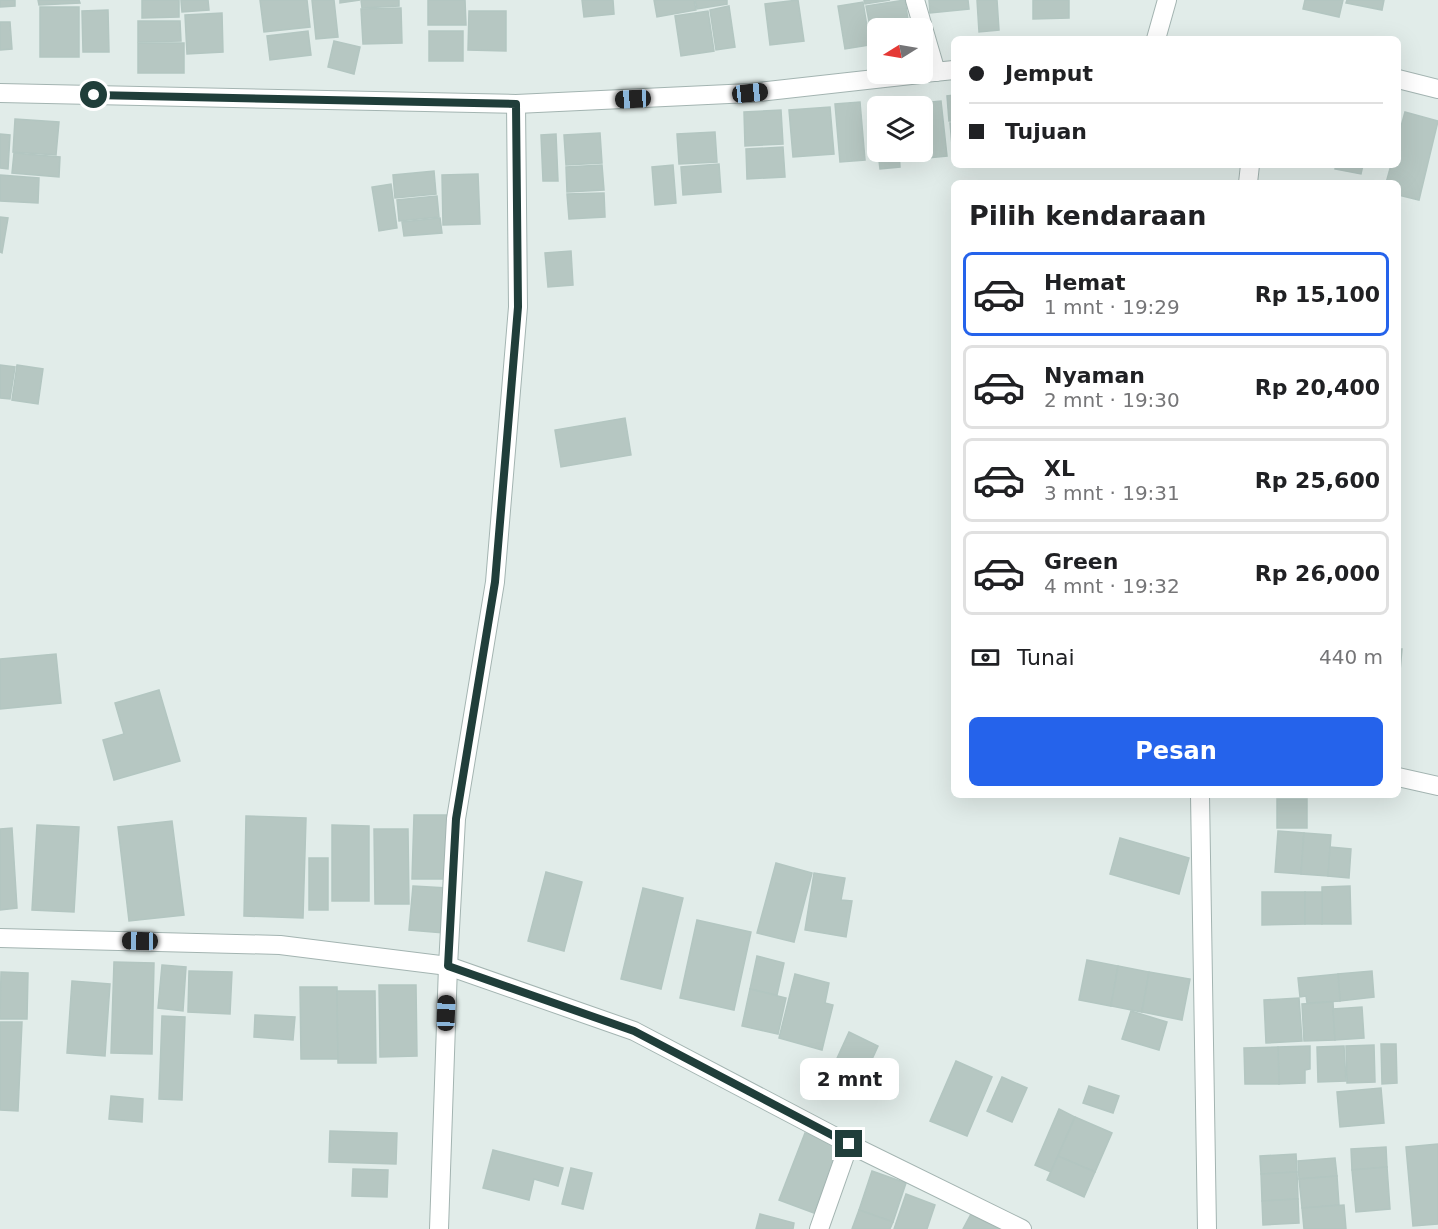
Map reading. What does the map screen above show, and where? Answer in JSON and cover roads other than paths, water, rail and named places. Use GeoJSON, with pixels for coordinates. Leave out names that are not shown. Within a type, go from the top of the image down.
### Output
{"type":"FeatureCollection","features":[{"type":"Feature","properties":{"kind":"street"},"geometry":{"type":"LineString","coordinates":[[915,0],[920,18]]}},
{"type":"Feature","properties":{"kind":"street"},"geometry":{"type":"LineString","coordinates":[[1157,36],[1167,0]]}},
{"type":"Feature","properties":{"kind":"street"},"geometry":{"type":"LineString","coordinates":[[0,93],[516,104],[750,93],[867,80]]}},
{"type":"Feature","properties":{"kind":"street"},"geometry":{"type":"LineString","coordinates":[[1401,80],[1438,89]]}},
{"type":"Feature","properties":{"kind":"street"},"geometry":{"type":"LineString","coordinates":[[439,1229],[448,966],[456,819],[495,582],[518,307],[516,104]]}},
{"type":"Feature","properties":{"kind":"street"},"geometry":{"type":"LineString","coordinates":[[1401,778],[1438,786]]}},
{"type":"Feature","properties":{"kind":"street"},"geometry":{"type":"LineString","coordinates":[[1200,798],[1207,1229]]}},
{"type":"Feature","properties":{"kind":"street"},"geometry":{"type":"LineString","coordinates":[[0,938],[279,945],[448,966],[634,1031],[849,1144],[1022,1229]]}},
{"type":"Feature","properties":{"kind":"street"},"geometry":{"type":"LineString","coordinates":[[819,1229],[849,1144]]}}]}
